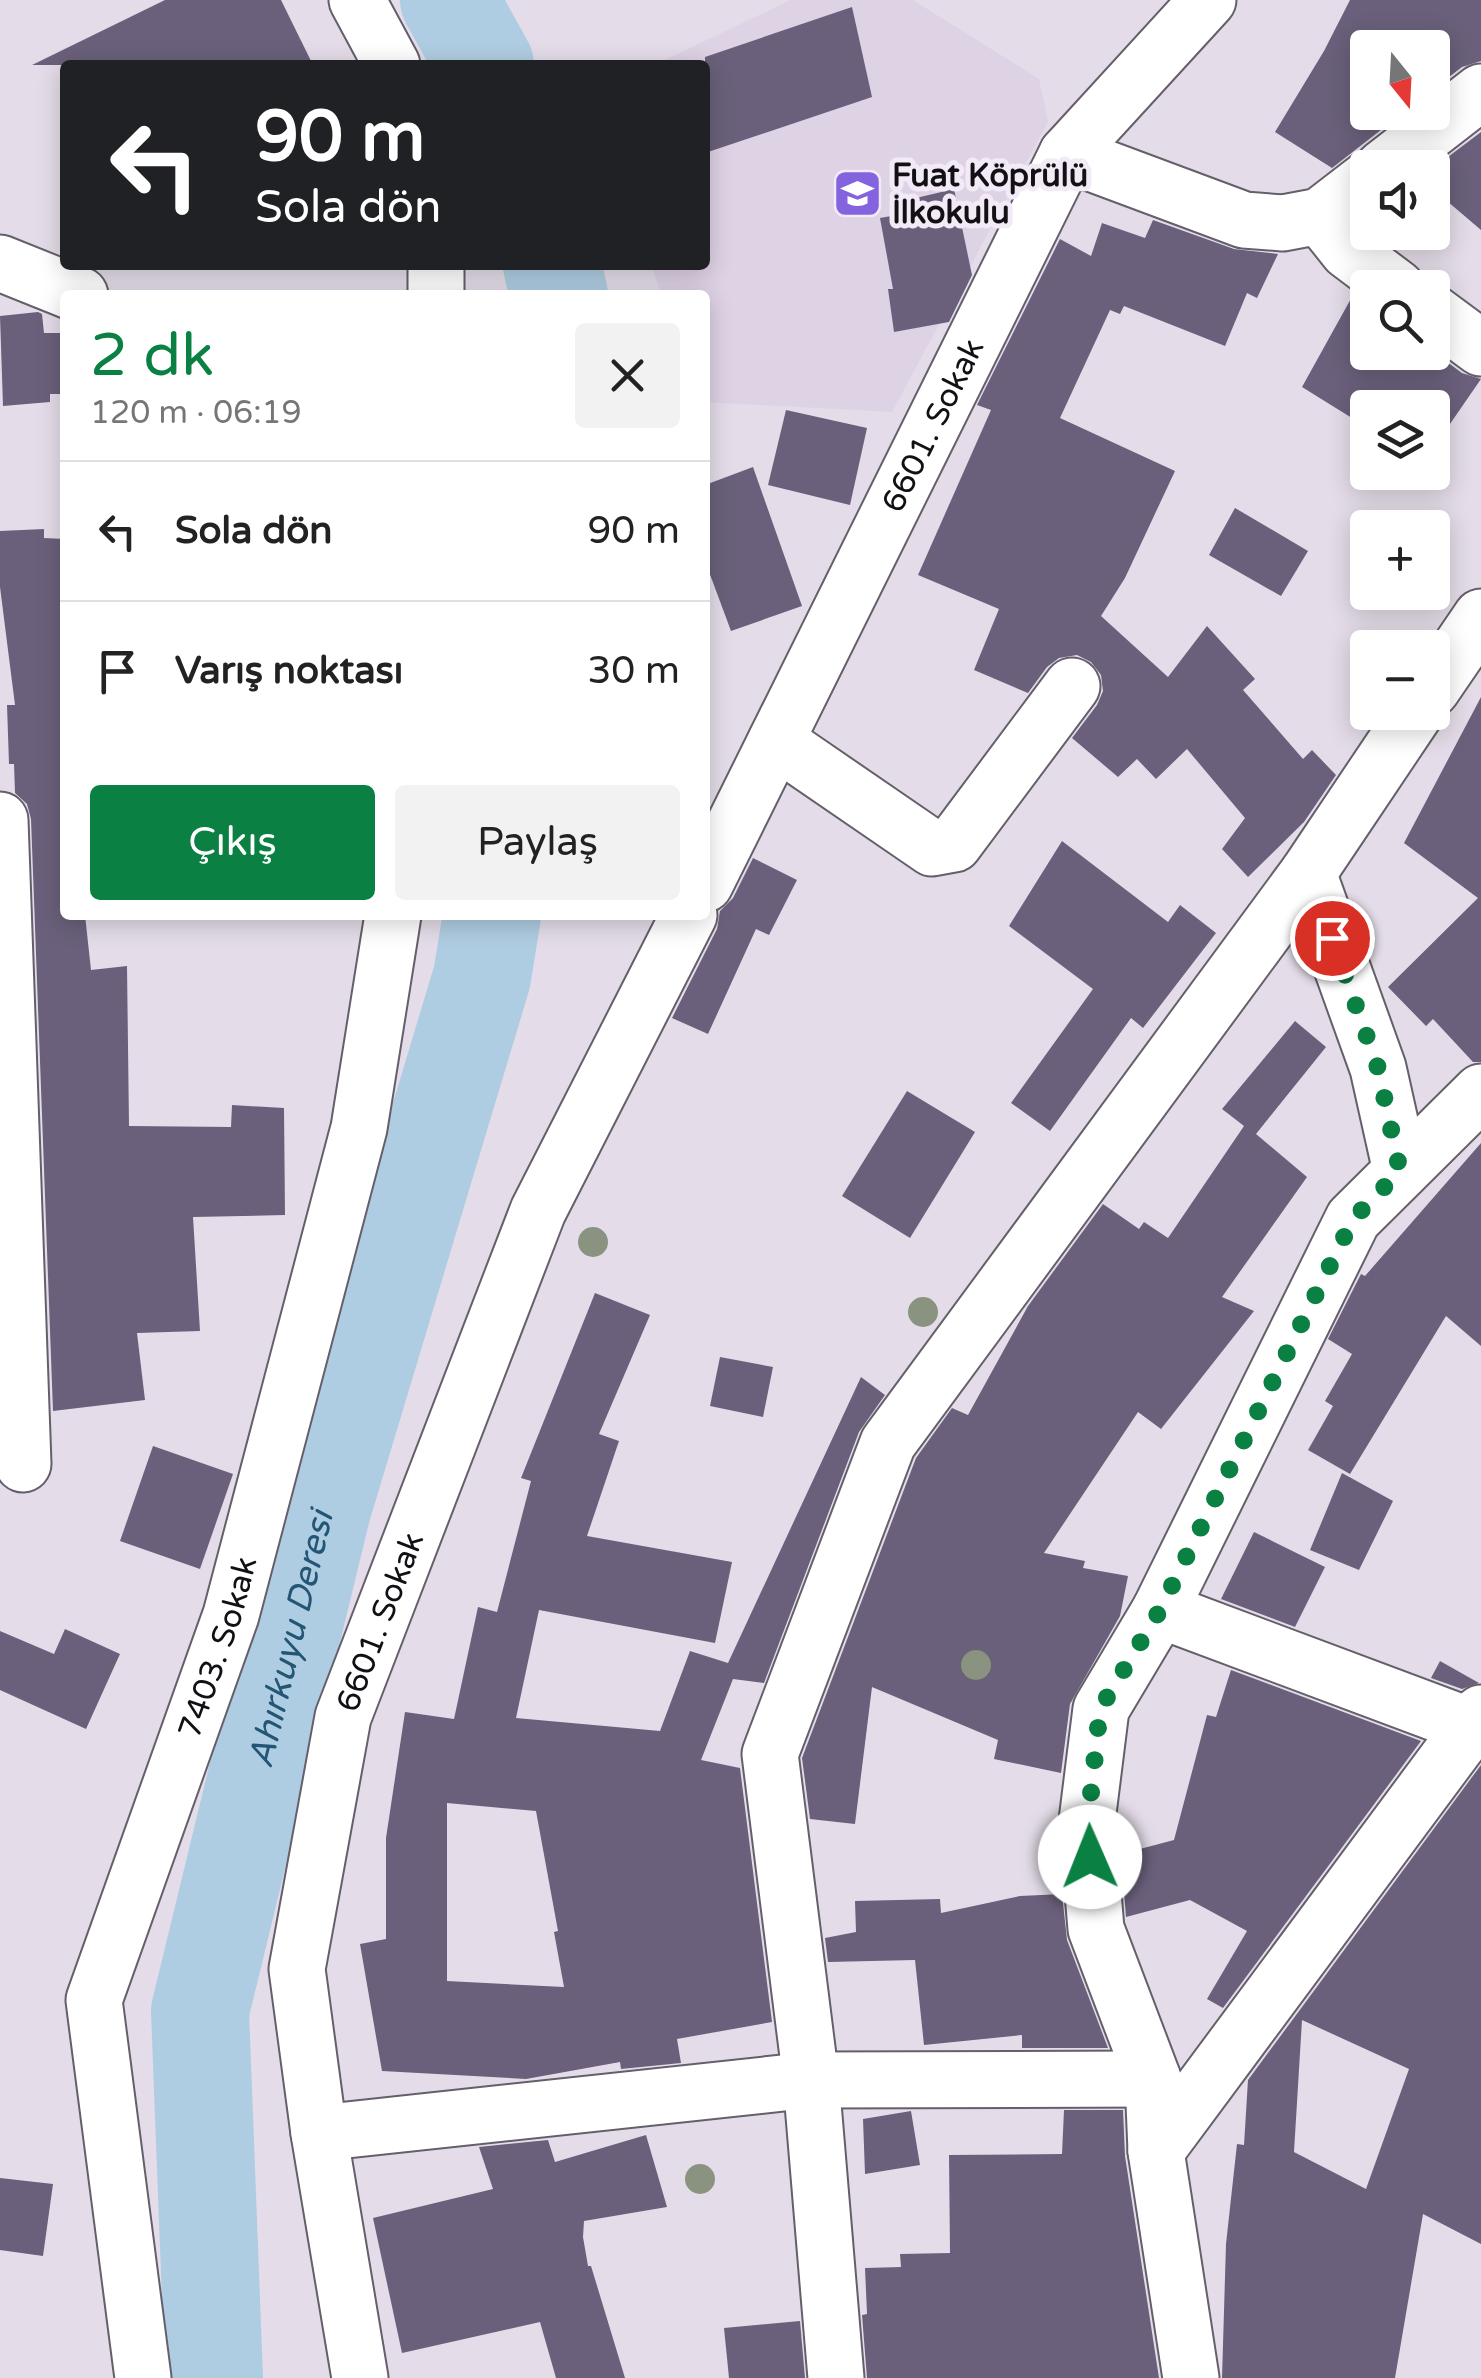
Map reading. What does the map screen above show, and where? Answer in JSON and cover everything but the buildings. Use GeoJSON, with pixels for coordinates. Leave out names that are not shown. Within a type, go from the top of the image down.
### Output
{"type":"FeatureCollection","features":[{"type":"Feature","properties":{"kind":"street"},"geometry":{"type":"LineString","coordinates":[[357,0],[389,60]]}},
{"type":"Feature","properties":{"kind":"street","name":"6601. Sokak"},"geometry":{"type":"LineString","coordinates":[[710,874],[1067,154],[1208,0]]}},
{"type":"Feature","properties":{"kind":"street"},"geometry":{"type":"LineString","coordinates":[[1406,150],[1481,92]]}},
{"type":"Feature","properties":{"kind":"street"},"geometry":{"type":"LineString","coordinates":[[1067,154],[1244,220],[1283,223],[1320,216],[1350,194]]}},
{"type":"Feature","properties":{"kind":"street"},"geometry":{"type":"LineString","coordinates":[[1320,216],[1348,251],[1373,270]]}},
{"type":"Feature","properties":{"kind":"street"},"geometry":{"type":"LineString","coordinates":[[0,263],[68,290]]}},
{"type":"Feature","properties":{"kind":"street"},"geometry":{"type":"LineString","coordinates":[[1450,325],[1481,348]]}},
{"type":"Feature","properties":{"kind":"street"},"geometry":{"type":"LineString","coordinates":[[1450,663],[1481,617]]}},
{"type":"Feature","properties":{"kind":"street"},"geometry":{"type":"LineString","coordinates":[[776,741],[932,848],[943,849],[954,844],[1072,686]]}},
{"type":"Feature","properties":{"kind":"street"},"geometry":{"type":"LineString","coordinates":[[836,2378],[811,2080],[770,1754],[888,1443],[1308,873],[1404,730]]}},
{"type":"Feature","properties":{"kind":"street"},"geometry":{"type":"LineString","coordinates":[[0,820],[5,1108],[23,1464]]}},
{"type":"Feature","properties":{"kind":"street"},"geometry":{"type":"LineString","coordinates":[[1308,873],[1378,1068],[1400,1171]]}},
{"type":"Feature","properties":{"kind":"street","name":"7403. Sokak"},"geometry":{"type":"LineString","coordinates":[[143,2378],[94,2000],[231,1615],[359,1128],[392,920]]}},
{"type":"Feature","properties":{"kind":"street","name":"6601. Sokak"},"geometry":{"type":"LineString","coordinates":[[360,2378],[319,2133],[297,1969],[343,1716],[538,1211],[686,920]]}},
{"type":"Feature","properties":{"kind":"street"},"geometry":{"type":"LineString","coordinates":[[1191,2378],[1156,2151],[1153,2079],[1096,1928],[1088,1821],[1100,1709],[1160,1610],[1353,1219],[1478,1100]]}},
{"type":"Feature","properties":{"kind":"street"},"geometry":{"type":"LineString","coordinates":[[1156,2151],[1478,1724],[1160,1610]]}},
{"type":"Feature","properties":{"kind":"street"},"geometry":{"type":"LineString","coordinates":[[319,2133],[811,2080],[1153,2079]]}},
{"type":"Feature","properties":{"kind":"shaded area","name":"Fuat Köprülü İlkokulu"},"geometry":{"type":"Polygon","coordinates":[[[791,0],[913,0],[1039,79],[1048,122],[892,412],[710,402],[710,290],[660,290],[653,270],[710,270],[710,60],[665,60],[791,0]]]}},
{"type":"Feature","properties":{"kind":"waterway","name":"Ahırkuyu Deresi"},"geometry":{"type":"LineString","coordinates":[[449,0],[482,60]]}},
{"type":"Feature","properties":{"kind":"waterway","name":"Ahırkuyu Deresi"},"geometry":{"type":"LineString","coordinates":[[553,270],[558,290]]}},
{"type":"Feature","properties":{"kind":"waterway","name":"Ahırkuyu Deresi"},"geometry":{"type":"LineString","coordinates":[[214,2378],[200,2011],[322,1509],[482,977],[491,920]]}},
{"type":"Feature","properties":{"kind":"place","name":"Fuat Köprülü İlkokulu"},"geometry":{"type":"Point","coordinates":[857,193]}},
{"type":"Feature","properties":{"kind":"route"},"geometry":{"type":"LineString","coordinates":[[1090,1857],[1088,1821],[1100,1709],[1160,1610],[1353,1219],[1400,1171],[1378,1068],[1332,938]]}}]}
